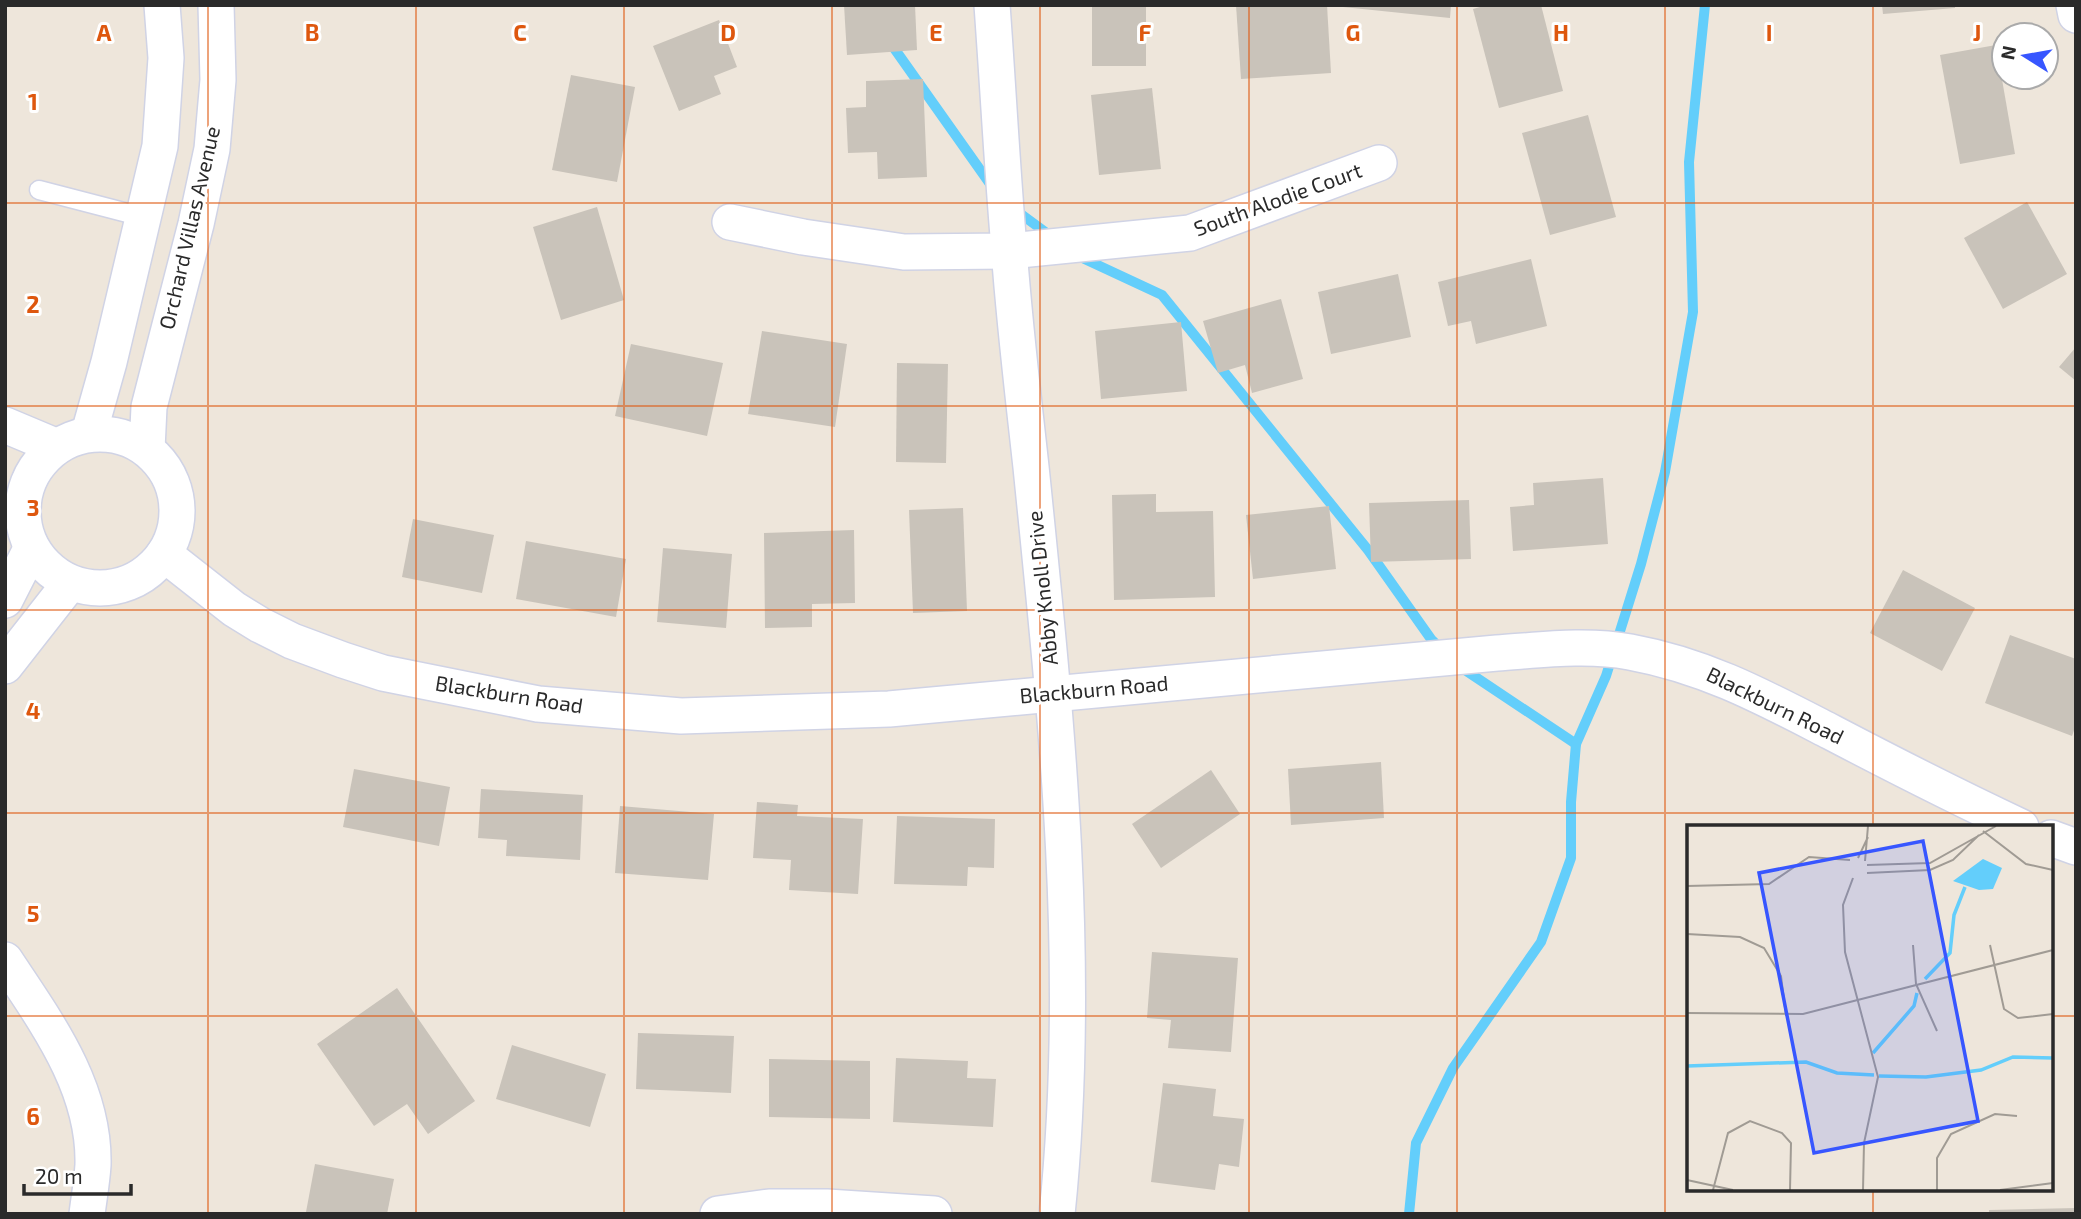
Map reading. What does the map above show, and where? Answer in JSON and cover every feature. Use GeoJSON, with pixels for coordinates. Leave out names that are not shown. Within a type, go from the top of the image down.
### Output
{"type":"FeatureCollection","features":[{"type":"Feature","properties":{"kind":"street"},"geometry":{"type":"LineString","coordinates":[[89,433],[109,362],[160,146],[166,58],[162,5]]}},
{"type":"Feature","properties":{"kind":"street","name":"Orchard Villas Avenue"},"geometry":{"type":"LineString","coordinates":[[147,449],[149,407],[196,224],[212,149],[218,80],[216,5]]}},
{"type":"Feature","properties":{"kind":"street","name":"Abby Knoll Drive"},"geometry":{"type":"LineString","coordinates":[[992,5],[1009,251],[1054,693],[1064,846],[1067,953],[1066,1103],[1057,1214]]}},
{"type":"Feature","properties":{"kind":"street"},"geometry":{"type":"LineString","coordinates":[[2074,5],[2076,15]]}},
{"type":"Feature","properties":{"kind":"street","name":"South Alodie Court"},"geometry":{"type":"LineString","coordinates":[[730,222],[904,253],[1009,251],[1190,233],[1380,163]]}},
{"type":"Feature","properties":{"kind":"street"},"geometry":{"type":"LineString","coordinates":[[5,425],[55,446]]}},
{"type":"Feature","properties":{"kind":"street"},"geometry":{"type":"LineString","coordinates":[[89,433],[121,434],[147,449],[163,466],[173,487],[177,510],[174,533],[164,554],[145,573],[122,585],[96,589],[70,583],[47,569],[31,549],[22,523],[17,484],[35,469],[55,446],[89,433]]}},
{"type":"Feature","properties":{"kind":"street"},"geometry":{"type":"LineString","coordinates":[[5,600],[31,549]]}},
{"type":"Feature","properties":{"kind":"street","name":"Blackburn Road"},"geometry":{"type":"LineString","coordinates":[[164,554],[234,609],[292,640],[383,673],[538,704],[681,716],[889,709],[1497,653],[1577,648],[1627,651],[1685,664],[1736,683],[2017,825]]}},
{"type":"Feature","properties":{"kind":"street"},"geometry":{"type":"LineString","coordinates":[[5,666],[70,583]]}},
{"type":"Feature","properties":{"kind":"street"},"geometry":{"type":"LineString","coordinates":[[2053,839],[2076,846]]}},
{"type":"Feature","properties":{"kind":"street"},"geometry":{"type":"LineString","coordinates":[[5,960],[62,1049],[83,1100],[93,1164],[87,1214]]}},
{"type":"Feature","properties":{"kind":"street"},"geometry":{"type":"LineString","coordinates":[[718,1214],[769,1207],[827,1207],[934,1214]]}},
{"type":"Feature","properties":{"kind":"lane"},"geometry":{"type":"LineString","coordinates":[[39,190],[143,217]]}},
{"type":"Feature","properties":{"kind":"building"},"geometry":{"type":"Polygon","coordinates":[[[844,5],[915,5],[917,50],[847,55],[844,5]]]}},
{"type":"Feature","properties":{"kind":"building"},"geometry":{"type":"Polygon","coordinates":[[[1092,5],[1146,5],[1146,66],[1092,66],[1092,5]]]}},
{"type":"Feature","properties":{"kind":"building"},"geometry":{"type":"Polygon","coordinates":[[[1236,5],[1327,5],[1331,73],[1241,79],[1236,5]]]}},
{"type":"Feature","properties":{"kind":"building"},"geometry":{"type":"Polygon","coordinates":[[[1343,5],[1451,5],[1450,18],[1343,5]]]}},
{"type":"Feature","properties":{"kind":"building"},"geometry":{"type":"Polygon","coordinates":[[[1487,5],[1541,5],[1563,91],[1499,108],[1473,9],[1487,5]]]}},
{"type":"Feature","properties":{"kind":"building"},"geometry":{"type":"Polygon","coordinates":[[[1882,5],[1955,5],[1955,8],[1883,14],[1882,5]]]}},
{"type":"Feature","properties":{"kind":"building"},"geometry":{"type":"Polygon","coordinates":[[[719,20],[737,67],[714,76],[721,94],[679,111],[653,46],[719,20]]]}},
{"type":"Feature","properties":{"kind":"building"},"geometry":{"type":"Polygon","coordinates":[[[1990,46],[1990,91],[2004,91],[2015,154],[1960,164],[1940,55],[1990,46]]]}},
{"type":"Feature","properties":{"kind":"building"},"geometry":{"type":"Polygon","coordinates":[[[571,75],[635,87],[617,182],[552,170],[571,75]]]}},
{"type":"Feature","properties":{"kind":"building"},"geometry":{"type":"Polygon","coordinates":[[[923,79],[927,177],[878,179],[877,152],[848,153],[846,108],[866,107],[866,81],[923,79]]]}},
{"type":"Feature","properties":{"kind":"building"},"geometry":{"type":"Polygon","coordinates":[[[1152,88],[1161,169],[1099,175],[1091,95],[1152,88]]]}},
{"type":"Feature","properties":{"kind":"building"},"geometry":{"type":"Polygon","coordinates":[[[1588,115],[1616,217],[1550,235],[1522,133],[1588,115]]]}},
{"type":"Feature","properties":{"kind":"building"},"geometry":{"type":"Polygon","coordinates":[[[2027,202],[2067,274],[2003,309],[1964,238],[2027,202]]]}},
{"type":"Feature","properties":{"kind":"building"},"geometry":{"type":"Polygon","coordinates":[[[597,207],[624,300],[561,320],[533,227],[597,207]]]}},
{"type":"Feature","properties":{"kind":"building"},"geometry":{"type":"Polygon","coordinates":[[[1531,259],[1547,326],[1476,344],[1471,321],[1448,326],[1438,282],[1531,259]]]}},
{"type":"Feature","properties":{"kind":"building"},"geometry":{"type":"Polygon","coordinates":[[[1398,274],[1411,337],[1331,354],[1318,292],[1398,274]]]}},
{"type":"Feature","properties":{"kind":"building"},"geometry":{"type":"Polygon","coordinates":[[[1281,299],[1303,379],[1252,393],[1245,365],[1218,373],[1203,321],[1281,299]]]}},
{"type":"Feature","properties":{"kind":"building"},"geometry":{"type":"Polygon","coordinates":[[[1181,322],[1187,391],[1101,399],[1095,331],[1181,322]]]}},
{"type":"Feature","properties":{"kind":"building"},"geometry":{"type":"Polygon","coordinates":[[[762,331],[847,344],[835,427],[748,414],[762,331]]]}},
{"type":"Feature","properties":{"kind":"building"},"geometry":{"type":"Polygon","coordinates":[[[631,344],[723,363],[707,436],[615,416],[631,344]]]}},
{"type":"Feature","properties":{"kind":"building"},"geometry":{"type":"Polygon","coordinates":[[[2076,347],[2076,381],[2059,367],[2076,347]]]}},
{"type":"Feature","properties":{"kind":"building"},"geometry":{"type":"Polygon","coordinates":[[[897,363],[948,364],[946,463],[896,462],[897,363]]]}},
{"type":"Feature","properties":{"kind":"building"},"geometry":{"type":"Polygon","coordinates":[[[1603,478],[1608,544],[1513,551],[1510,507],[1534,505],[1533,483],[1603,478]]]}},
{"type":"Feature","properties":{"kind":"building"},"geometry":{"type":"Polygon","coordinates":[[[1156,494],[1156,512],[1213,511],[1215,597],[1114,600],[1112,495],[1156,494]]]}},
{"type":"Feature","properties":{"kind":"building"},"geometry":{"type":"Polygon","coordinates":[[[1469,500],[1471,559],[1371,562],[1369,503],[1469,500]]]}},
{"type":"Feature","properties":{"kind":"building"},"geometry":{"type":"Polygon","coordinates":[[[1329,506],[1336,569],[1253,579],[1246,515],[1329,506]]]}},
{"type":"Feature","properties":{"kind":"building"},"geometry":{"type":"Polygon","coordinates":[[[963,508],[967,611],[913,613],[909,510],[963,508]]]}},
{"type":"Feature","properties":{"kind":"building"},"geometry":{"type":"Polygon","coordinates":[[[413,519],[494,535],[482,593],[402,577],[413,519]]]}},
{"type":"Feature","properties":{"kind":"building"},"geometry":{"type":"Polygon","coordinates":[[[854,530],[855,603],[812,604],[812,627],[765,628],[764,533],[854,530]]]}},
{"type":"Feature","properties":{"kind":"building"},"geometry":{"type":"Polygon","coordinates":[[[526,541],[626,559],[616,617],[516,599],[526,541]]]}},
{"type":"Feature","properties":{"kind":"building"},"geometry":{"type":"Polygon","coordinates":[[[663,548],[732,554],[726,628],[657,622],[663,548]]]}},
{"type":"Feature","properties":{"kind":"building"},"geometry":{"type":"Polygon","coordinates":[[[1903,570],[1975,608],[1942,671],[1870,633],[1903,570]]]}},
{"type":"Feature","properties":{"kind":"building"},"geometry":{"type":"Polygon","coordinates":[[[2010,635],[2076,659],[2076,725],[2072,736],[1985,703],[2010,635]]]}},
{"type":"Feature","properties":{"kind":"building"},"geometry":{"type":"Polygon","coordinates":[[[1381,762],[1384,818],[1291,825],[1288,769],[1381,762]]]}},
{"type":"Feature","properties":{"kind":"building"},"geometry":{"type":"Polygon","coordinates":[[[354,769],[450,787],[439,846],[343,827],[354,769]]]}},
{"type":"Feature","properties":{"kind":"building"},"geometry":{"type":"Polygon","coordinates":[[[1211,770],[1240,814],[1161,868],[1132,824],[1211,770]]]}},
{"type":"Feature","properties":{"kind":"building"},"geometry":{"type":"Polygon","coordinates":[[[481,789],[583,795],[580,860],[506,856],[507,840],[478,838],[481,789]]]}},
{"type":"Feature","properties":{"kind":"building"},"geometry":{"type":"Polygon","coordinates":[[[757,802],[798,805],[797,816],[863,819],[858,894],[789,890],[791,860],[753,858],[757,802]]]}},
{"type":"Feature","properties":{"kind":"building"},"geometry":{"type":"Polygon","coordinates":[[[620,806],[714,814],[708,880],[615,873],[620,806]]]}},
{"type":"Feature","properties":{"kind":"building"},"geometry":{"type":"Polygon","coordinates":[[[897,816],[995,819],[994,868],[968,867],[967,886],[894,884],[897,816]]]}},
{"type":"Feature","properties":{"kind":"building"},"geometry":{"type":"Polygon","coordinates":[[[1152,952],[1238,958],[1231,1052],[1168,1048],[1171,1020],[1147,1018],[1152,952]]]}},
{"type":"Feature","properties":{"kind":"building"},"geometry":{"type":"Polygon","coordinates":[[[397,988],[475,1101],[428,1134],[407,1104],[374,1126],[317,1044],[397,988]]]}},
{"type":"Feature","properties":{"kind":"building"},"geometry":{"type":"Polygon","coordinates":[[[638,1033],[734,1036],[731,1093],[636,1089],[638,1033]]]}},
{"type":"Feature","properties":{"kind":"building"},"geometry":{"type":"Polygon","coordinates":[[[512,1045],[606,1074],[590,1127],[496,1099],[512,1045]]]}},
{"type":"Feature","properties":{"kind":"building"},"geometry":{"type":"Polygon","coordinates":[[[896,1058],[968,1061],[967,1078],[996,1079],[993,1127],[893,1122],[896,1058]]]}},
{"type":"Feature","properties":{"kind":"building"},"geometry":{"type":"Polygon","coordinates":[[[769,1059],[870,1061],[870,1119],[769,1117],[769,1059]]]}},
{"type":"Feature","properties":{"kind":"building"},"geometry":{"type":"Polygon","coordinates":[[[1163,1083],[1216,1089],[1213,1116],[1244,1119],[1239,1167],[1219,1164],[1215,1190],[1151,1182],[1163,1083]]]}},
{"type":"Feature","properties":{"kind":"building"},"geometry":{"type":"Polygon","coordinates":[[[315,1164],[394,1179],[387,1214],[306,1212],[315,1164]]]}},
{"type":"Feature","properties":{"kind":"building"},"geometry":{"type":"Polygon","coordinates":[[[2076,1208],[2076,1214],[1989,1214],[1989,1210],[2076,1208]]]}},
{"type":"Feature","properties":{"kind":"waterway"},"geometry":{"type":"LineString","coordinates":[[1409,1214],[1416,1143],[1453,1068],[1541,942],[1571,858],[1571,802],[1576,744],[1606,676],[1641,564],[1665,472],[1693,312],[1689,162],[1705,5]]}},
{"type":"Feature","properties":{"kind":"waterway"},"geometry":{"type":"LineString","coordinates":[[889,41],[993,188]]}},
{"type":"Feature","properties":{"kind":"waterway"},"geometry":{"type":"LineString","coordinates":[[1014,209],[1052,237]]}},
{"type":"Feature","properties":{"kind":"waterway"},"geometry":{"type":"LineString","coordinates":[[1076,255],[1162,295],[1368,550],[1431,639],[1442,650]]}},
{"type":"Feature","properties":{"kind":"waterway"},"geometry":{"type":"LineString","coordinates":[[1459,666],[1576,744]]}}]}
